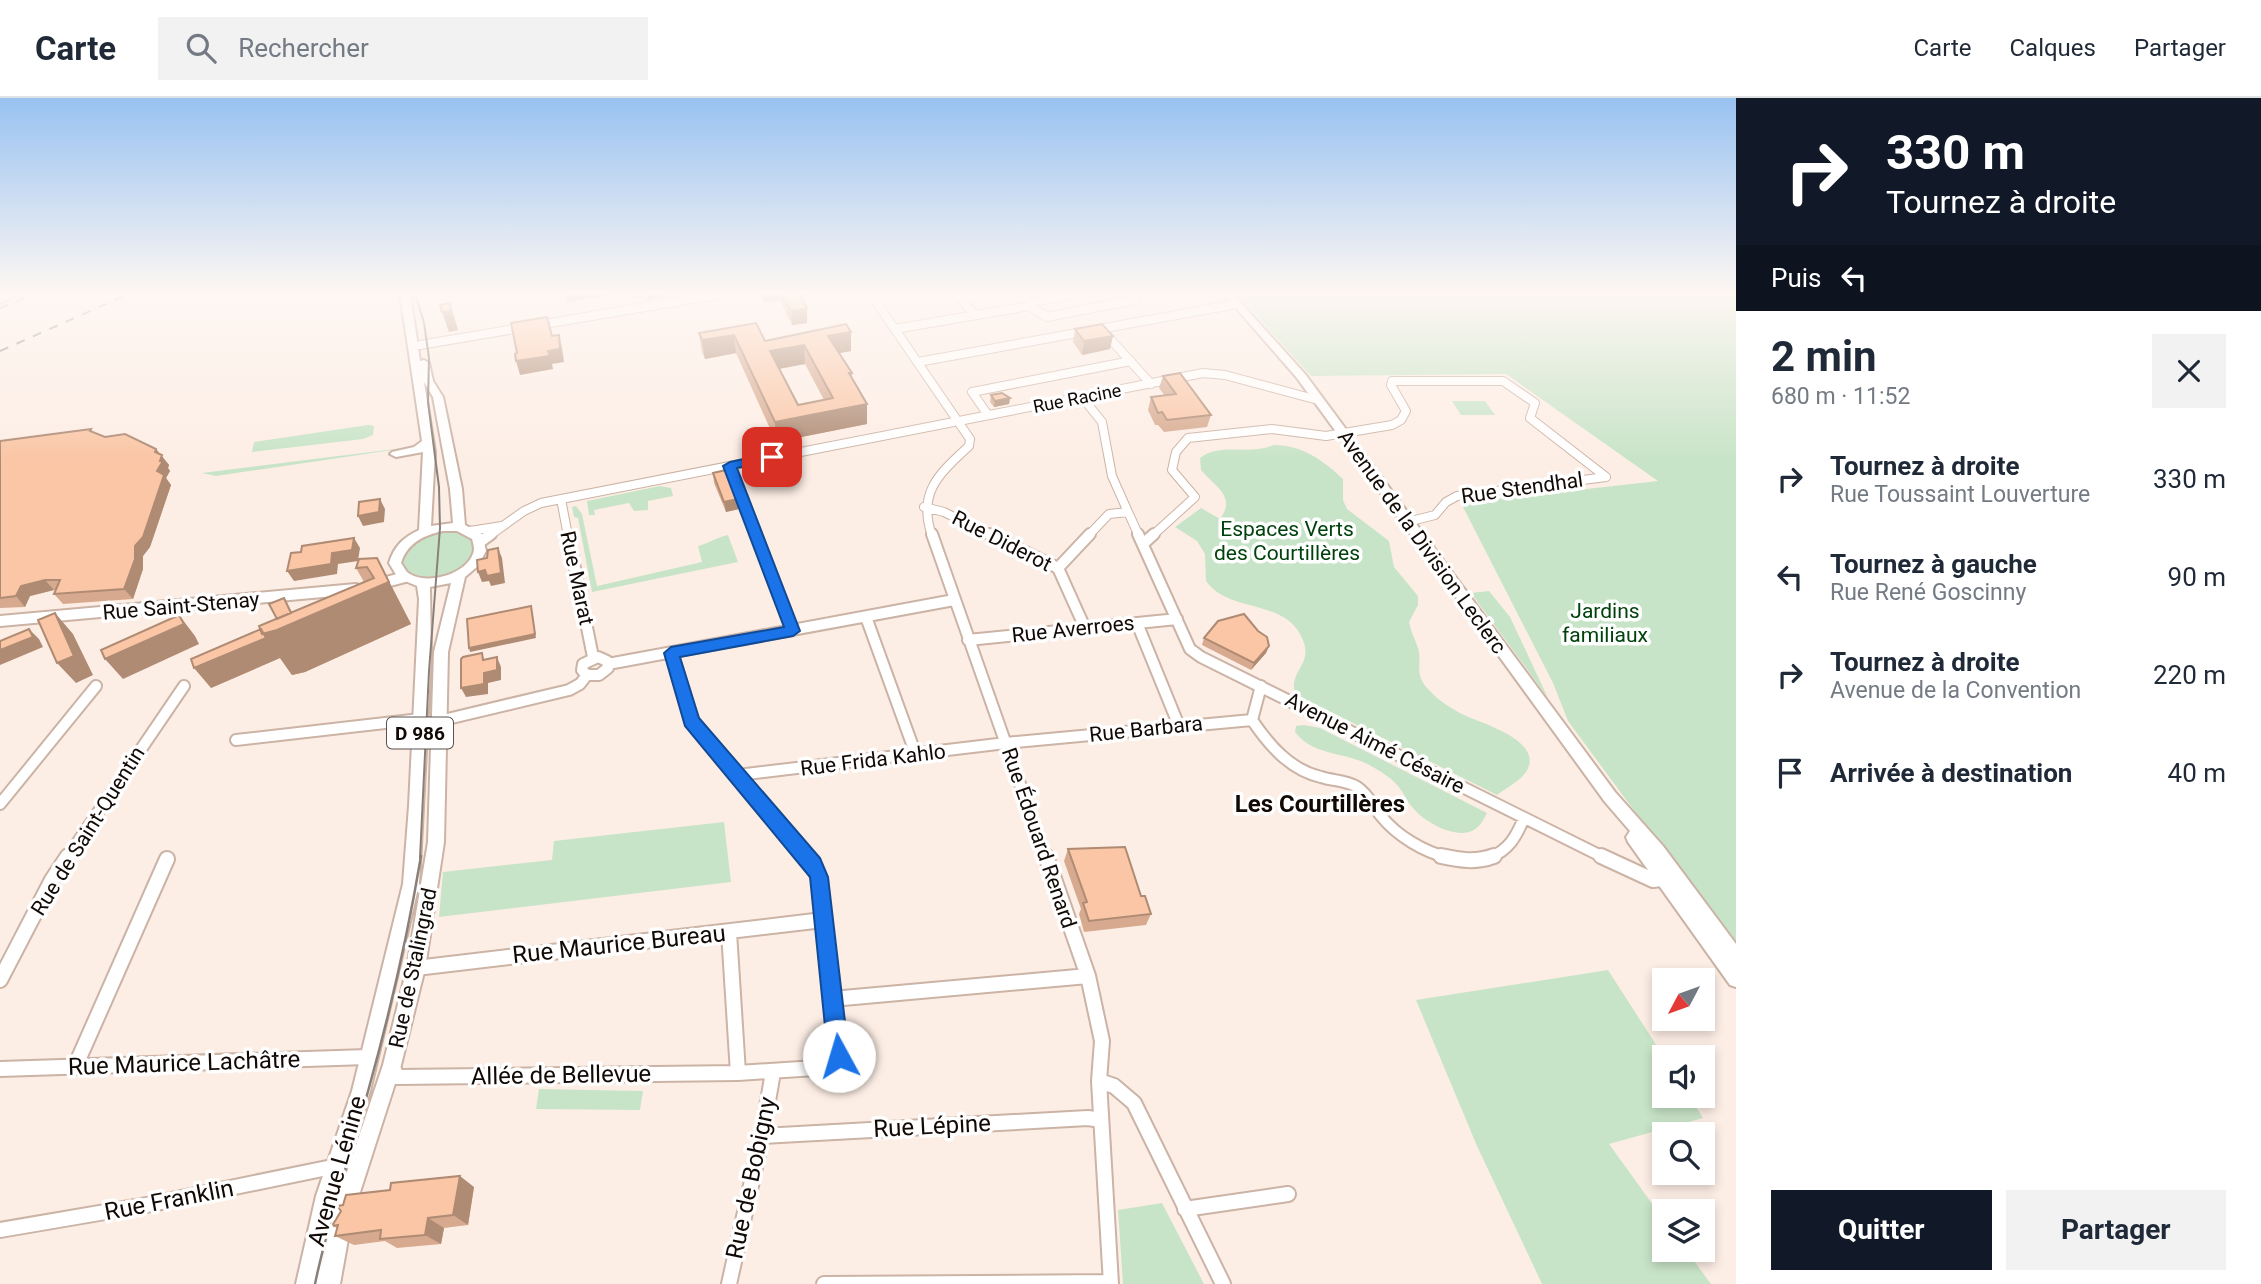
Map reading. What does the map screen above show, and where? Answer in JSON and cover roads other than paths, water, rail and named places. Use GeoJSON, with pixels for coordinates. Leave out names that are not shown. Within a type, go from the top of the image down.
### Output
{"type":"FeatureCollection","features":[{"type":"Feature","properties":{"kind":"main road"},"geometry":{"type":"LineString","coordinates":[[417,348],[429,457],[425,532]]}},
{"type":"Feature","properties":{"kind":"main road"},"geometry":{"type":"LineString","coordinates":[[417,348],[428,381],[438,397],[447,452],[465,529]]}},
{"type":"Feature","properties":{"kind":"main road","name":"Avenue de la Division Leclerc"},"geometry":{"type":"LineString","coordinates":[[1277,348],[1344,434],[1665,872],[1736,979]]}},
{"type":"Feature","properties":{"kind":"main road"},"geometry":{"type":"LineString","coordinates":[[428,442],[421,448],[396,454],[429,457]]}},
{"type":"Feature","properties":{"kind":"main road"},"geometry":{"type":"LineString","coordinates":[[443,527],[465,529],[480,542],[480,553],[475,562],[459,575],[441,581],[422,582],[405,577],[399,572],[395,563],[404,545],[425,532],[443,527]]}},
{"type":"Feature","properties":{"kind":"main road","name":"Rue de Stalingrad"},"geometry":{"type":"LineString","coordinates":[[422,582],[425,592],[421,640],[424,654],[411,884],[367,1057],[384,1060],[392,1065],[416,968],[436,842],[441,652],[459,575]]}},
{"type":"Feature","properties":{"kind":"main road","name":"Avenue de la Division Leclerc"},"geometry":{"type":"LineString","coordinates":[[1665,872],[1736,958]]}},
{"type":"Feature","properties":{"kind":"main road","name":"Avenue Lénine"},"geometry":{"type":"LineString","coordinates":[[307,1284],[323,1208],[361,1091],[367,1057]]}},
{"type":"Feature","properties":{"kind":"main road","name":"Avenue Lénine"},"geometry":{"type":"LineString","coordinates":[[329,1284],[344,1207],[392,1065]]}},
{"type":"Feature","properties":{"kind":"street"},"geometry":{"type":"LineString","coordinates":[[908,348],[971,443],[933,483],[925,507]]}},
{"type":"Feature","properties":{"kind":"street"},"geometry":{"type":"LineString","coordinates":[[918,362],[991,348]]}},
{"type":"Feature","properties":{"kind":"street"},"geometry":{"type":"LineString","coordinates":[[1119,348],[1151,384]]}},
{"type":"Feature","properties":{"kind":"street"},"geometry":{"type":"LineString","coordinates":[[988,415],[972,392],[1131,361]]}},
{"type":"Feature","properties":{"kind":"street","name":"Rue Racine"},"geometry":{"type":"LineString","coordinates":[[480,542],[533,506],[561,499],[1203,373],[1217,374],[1318,400]]}},
{"type":"Feature","properties":{"kind":"street","name":"Rue Stendhal"},"geometry":{"type":"LineString","coordinates":[[1344,434],[1378,429],[1401,419],[1406,411],[1391,386],[1392,381],[1503,381],[1535,403],[1530,418],[1606,477],[1457,496],[1446,502],[1436,517],[1407,522]]}},
{"type":"Feature","properties":{"kind":"street","name":"Avenue Aimé Césaire"},"geometry":{"type":"LineString","coordinates":[[1082,397],[1102,422],[1112,476],[1190,649],[1589,850],[1653,880],[1665,872]]}},
{"type":"Feature","properties":{"kind":"street"},"geometry":{"type":"LineString","coordinates":[[1144,542],[1171,516],[1193,502],[1195,496],[1191,489],[1172,470],[1173,455],[1178,445],[1188,438],[1272,429],[1326,436],[1344,434]]}},
{"type":"Feature","properties":{"kind":"street"},"geometry":{"type":"LineString","coordinates":[[730,466],[793,631]]}},
{"type":"Feature","properties":{"kind":"street"},"geometry":{"type":"LineString","coordinates":[[671,477],[675,488]]}},
{"type":"Feature","properties":{"kind":"street","name":"Rue Marat"},"geometry":{"type":"LineString","coordinates":[[561,499],[593,657]]}},
{"type":"Feature","properties":{"kind":"street","name":"Rue Diderot"},"geometry":{"type":"LineString","coordinates":[[925,507],[944,512],[1058,568],[1084,628]]}},
{"type":"Feature","properties":{"kind":"street","name":"Rue Édouard Renard"},"geometry":{"type":"LineString","coordinates":[[925,507],[926,518],[954,600],[1088,976],[1102,1041],[1099,1081],[1110,1283]]}},
{"type":"Feature","properties":{"kind":"street"},"geometry":{"type":"LineString","coordinates":[[1058,568],[1109,514],[1128,512]]}},
{"type":"Feature","properties":{"kind":"street"},"geometry":{"type":"LineString","coordinates":[[465,529],[502,526]]}},
{"type":"Feature","properties":{"kind":"street"},"geometry":{"type":"LineString","coordinates":[[362,587],[395,563]]}},
{"type":"Feature","properties":{"kind":"street","name":"Rue Saint-Stenay"},"geometry":{"type":"LineString","coordinates":[[0,621],[131,611],[362,587],[405,577]]}},
{"type":"Feature","properties":{"kind":"street"},"geometry":{"type":"LineString","coordinates":[[608,664],[954,600]]}},
{"type":"Feature","properties":{"kind":"street"},"geometry":{"type":"LineString","coordinates":[[866,617],[916,755]]}},
{"type":"Feature","properties":{"kind":"street","name":"Rue Averroes"},"geometry":{"type":"LineString","coordinates":[[968,640],[1177,619]]}},
{"type":"Feature","properties":{"kind":"street"},"geometry":{"type":"LineString","coordinates":[[1137,623],[1178,726]]}},
{"type":"Feature","properties":{"kind":"street"},"geometry":{"type":"LineString","coordinates":[[671,653],[691,721],[813,864],[819,877],[839,1056],[831,1067],[738,1073],[729,932]]}},
{"type":"Feature","properties":{"kind":"street"},"geometry":{"type":"LineString","coordinates":[[587,675],[582,667],[593,657],[602,657],[608,664]]}},
{"type":"Feature","properties":{"kind":"street"},"geometry":{"type":"LineString","coordinates":[[587,675],[599,675],[606,670],[608,664]]}},
{"type":"Feature","properties":{"kind":"street"},"geometry":{"type":"LineString","coordinates":[[439,721],[569,690],[580,684],[587,675]]}},
{"type":"Feature","properties":{"kind":"street"},"geometry":{"type":"LineString","coordinates":[[0,804],[96,686]]}},
{"type":"Feature","properties":{"kind":"street","name":"Rue de Saint-Quentin"},"geometry":{"type":"LineString","coordinates":[[0,980],[52,880],[184,686]]}},
{"type":"Feature","properties":{"kind":"street"},"geometry":{"type":"LineString","coordinates":[[1261,686],[1252,720],[1272,749],[1287,761],[1320,777],[1355,786],[1364,792],[1386,822],[1417,846],[1433,853],[1471,861],[1494,858],[1509,849],[1524,818]]}},
{"type":"Feature","properties":{"kind":"street"},"geometry":{"type":"LineString","coordinates":[[236,740],[420,719]]}},
{"type":"Feature","properties":{"kind":"street","name":"Rue Barbara"},"geometry":{"type":"LineString","coordinates":[[1006,743],[1252,720]]}},
{"type":"Feature","properties":{"kind":"street","name":"Rue Frida Kahlo"},"geometry":{"type":"LineString","coordinates":[[741,777],[746,774],[1006,743]]}},
{"type":"Feature","properties":{"kind":"street"},"geometry":{"type":"LineString","coordinates":[[75,1067],[167,859]]}},
{"type":"Feature","properties":{"kind":"street","name":"Avenue de la Division Leclerc"},"geometry":{"type":"LineString","coordinates":[[1665,872],[1736,965]]}},
{"type":"Feature","properties":{"kind":"street","name":"Rue Maurice Bureau"},"geometry":{"type":"LineString","coordinates":[[416,968],[823,920]]}},
{"type":"Feature","properties":{"kind":"street"},"geometry":{"type":"LineString","coordinates":[[832,999],[1088,976]]}},
{"type":"Feature","properties":{"kind":"street","name":"Rue Maurice Lachâtre"},"geometry":{"type":"LineString","coordinates":[[0,1069],[367,1057]]}},
{"type":"Feature","properties":{"kind":"street","name":"Allée de Bellevue"},"geometry":{"type":"LineString","coordinates":[[392,1065],[397,1077],[738,1073]]}},
{"type":"Feature","properties":{"kind":"street","name":"Rue de Bobigny"},"geometry":{"type":"LineString","coordinates":[[729,1284],[762,1136],[773,1072]]}},
{"type":"Feature","properties":{"kind":"street"},"geometry":{"type":"LineString","coordinates":[[1099,1081],[1114,1086],[1134,1103],[1223,1284]]}},
{"type":"Feature","properties":{"kind":"street","name":"Rue Lépine"},"geometry":{"type":"LineString","coordinates":[[762,1136],[1087,1118],[1101,1120]]}},
{"type":"Feature","properties":{"kind":"street","name":"Rue Franklin"},"geometry":{"type":"LineString","coordinates":[[0,1230],[152,1204],[337,1166]]}},
{"type":"Feature","properties":{"kind":"street"},"geometry":{"type":"LineString","coordinates":[[1185,1209],[1288,1194]]}},
{"type":"Feature","properties":{"kind":"street"},"geometry":{"type":"LineString","coordinates":[[824,1284],[1110,1283]]}},
{"type":"Feature","properties":{"kind":"tram line"},"geometry":{"type":"LineString","coordinates":[[420,858],[429,671],[440,528],[439,487],[428,402],[428,348]]}},
{"type":"Feature","properties":{"kind":"tram line"},"geometry":{"type":"LineString","coordinates":[[315,1284],[385,1027],[421,856]]}},
{"type":"Feature","properties":{"kind":"railway"},"geometry":{"type":"LineString","coordinates":[[0,351],[6,348]]}},
{"type":"Feature","properties":{"kind":"district","name":"Les Courtillères"},"geometry":{"type":"Point","coordinates":[1320,804]}},
{"type":"Feature","properties":{"kind":"park label","name":"Espaces Verts des Courtillères"},"geometry":{"type":"Point","coordinates":[1287,541]}},
{"type":"Feature","properties":{"kind":"park label","name":"Jardins familiaux"},"geometry":{"type":"Point","coordinates":[1605,623]}}]}
